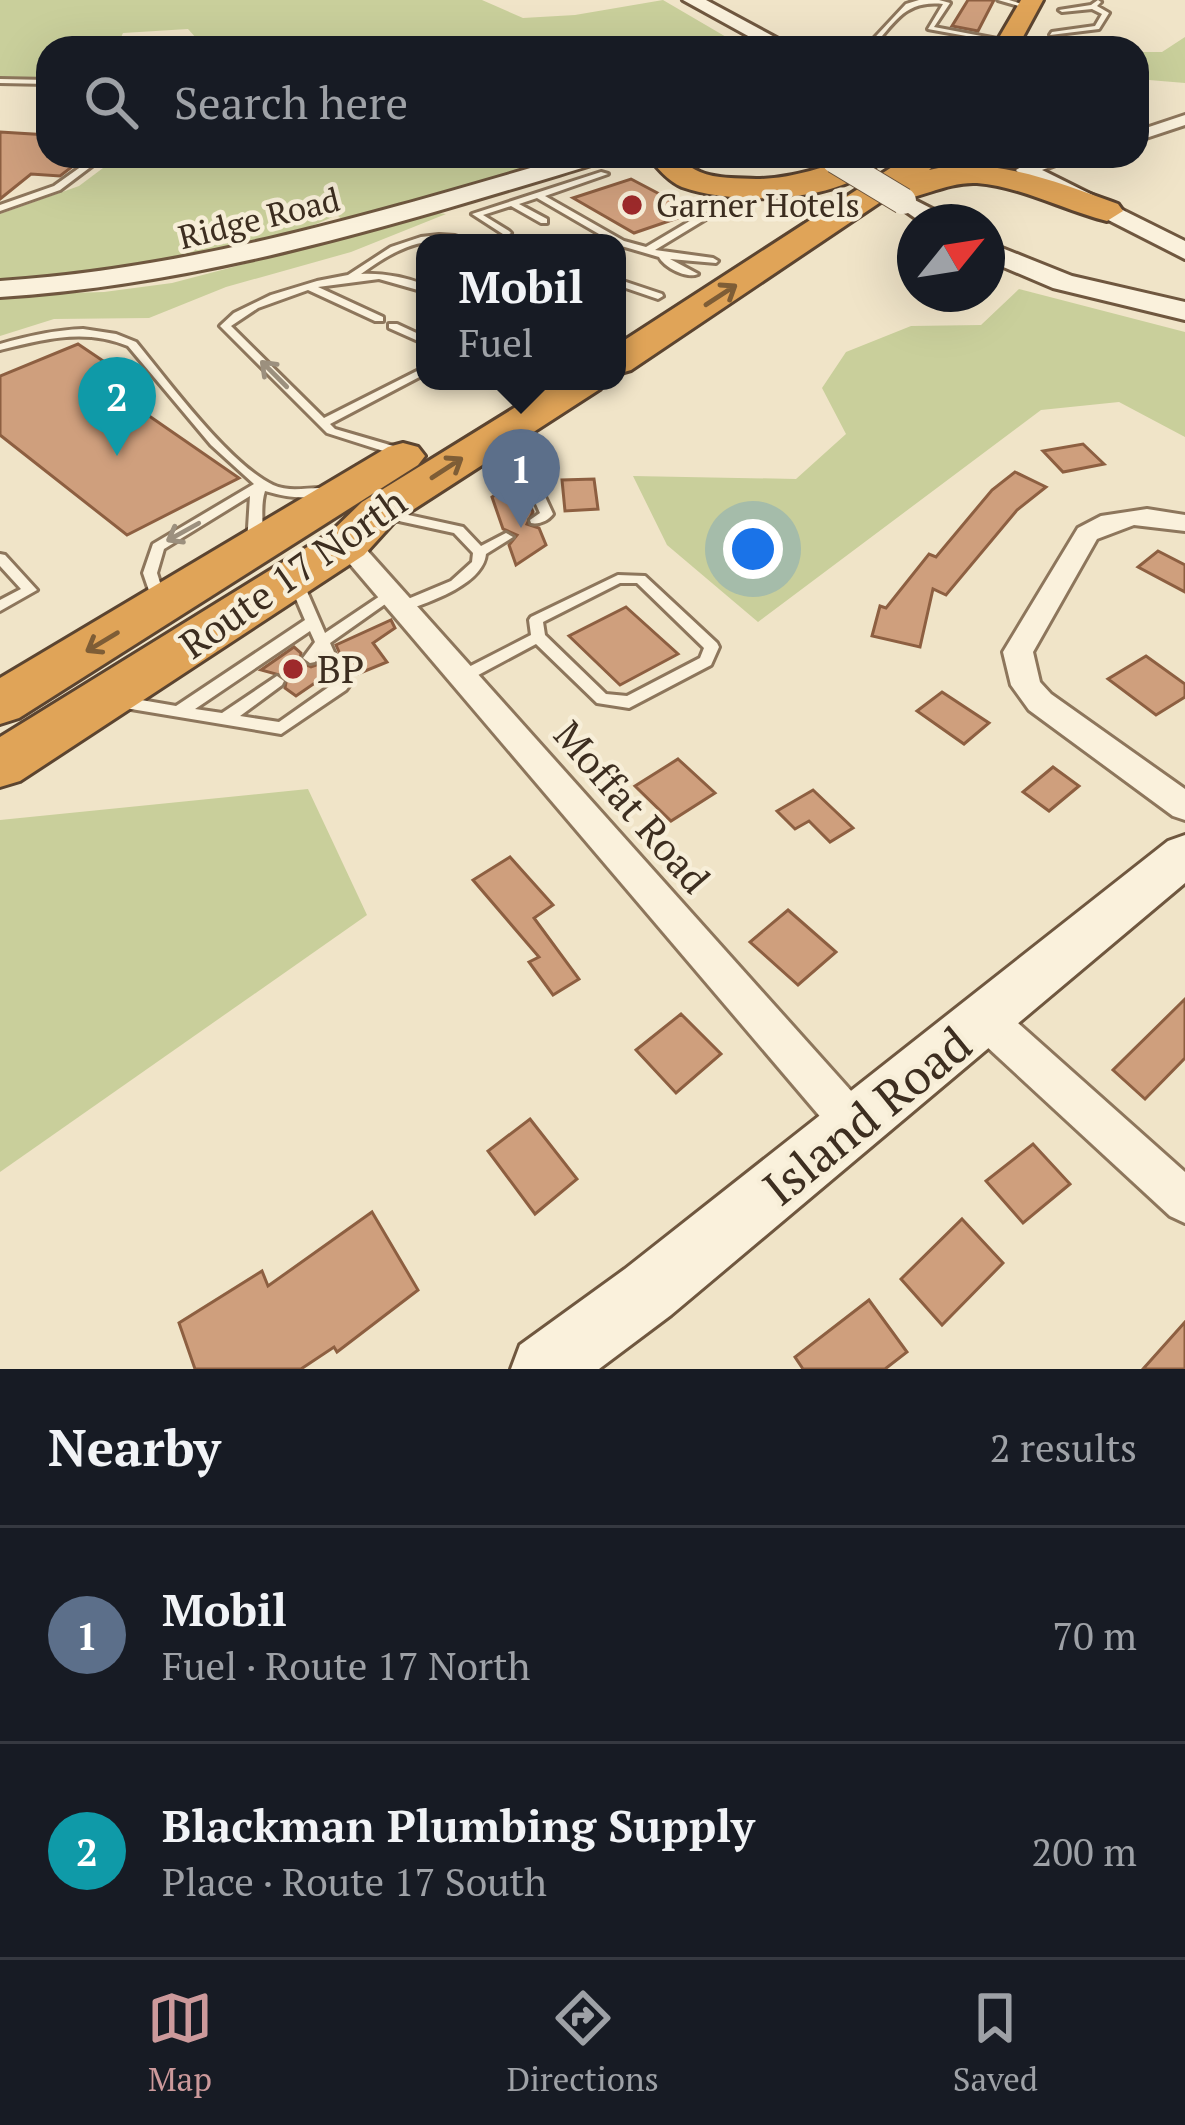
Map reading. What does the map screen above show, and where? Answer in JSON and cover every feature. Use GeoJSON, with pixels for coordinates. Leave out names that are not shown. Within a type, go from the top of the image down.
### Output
{"type":"FeatureCollection","features":[{"type":"Feature","properties":{"kind":"highway"},"geometry":{"type":"LineString","coordinates":[[1013,36],[1030,4]]}},
{"type":"Feature","properties":{"kind":"highway"},"geometry":{"type":"LineString","coordinates":[[1049,36],[1064,5]]}},
{"type":"Feature","properties":{"kind":"highway"},"geometry":{"type":"LineString","coordinates":[[679,168],[693,180],[747,188],[790,187],[829,168]]}},
{"type":"Feature","properties":{"kind":"highway"},"geometry":{"type":"LineString","coordinates":[[626,316],[703,267],[837,168]]}},
{"type":"Feature","properties":{"kind":"highway"},"geometry":{"type":"LineString","coordinates":[[626,356],[911,168]]}},
{"type":"Feature","properties":{"kind":"highway"},"geometry":{"type":"LineString","coordinates":[[788,251],[922,180],[1003,168]]}},
{"type":"Feature","properties":{"kind":"highway"},"geometry":{"type":"LineString","coordinates":[[1012,168],[1120,218]]}},
{"type":"Feature","properties":{"kind":"highway"},"geometry":{"type":"LineString","coordinates":[[3,700],[252,550],[359,515],[406,454],[505,390]]}},
{"type":"Feature","properties":{"kind":"highway","name":"Route 17 North"},"geometry":{"type":"LineString","coordinates":[[0,765],[103,700],[303,600],[359,515],[571,390]]}},
{"type":"Feature","properties":{"kind":"street"},"geometry":{"type":"LineString","coordinates":[[692,0],[760,36]]}},
{"type":"Feature","properties":{"kind":"street"},"geometry":{"type":"LineString","coordinates":[[1149,132],[1185,120]]}},
{"type":"Feature","properties":{"kind":"street","name":"Ridge Road"},"geometry":{"type":"LineString","coordinates":[[0,289],[84,286],[225,264],[557,168]]}},
{"type":"Feature","properties":{"kind":"street"},"geometry":{"type":"LineString","coordinates":[[862,168],[908,204]]}},
{"type":"Feature","properties":{"kind":"street"},"geometry":{"type":"LineString","coordinates":[[1120,218],[1185,251]]}},
{"type":"Feature","properties":{"kind":"street"},"geometry":{"type":"LineString","coordinates":[[1120,218],[1148,250],[1129,271]]}},
{"type":"Feature","properties":{"kind":"street"},"geometry":{"type":"LineString","coordinates":[[1005,258],[1082,288],[1185,311]]}},
{"type":"Feature","properties":{"kind":"street"},"geometry":{"type":"LineString","coordinates":[[1032,270],[1129,271],[1185,280]]}},
{"type":"Feature","properties":{"kind":"street","name":"Moffat Road"},"geometry":{"type":"LineString","coordinates":[[359,515],[396,601],[855,1126]]}},
{"type":"Feature","properties":{"kind":"street"},"geometry":{"type":"LineString","coordinates":[[1185,523],[1135,516],[1100,524],[1087,534],[1018,652],[1018,668],[1040,702],[1185,807]]}},
{"type":"Feature","properties":{"kind":"street","name":"Island Road"},"geometry":{"type":"LineString","coordinates":[[544,1369],[648,1292],[1185,855]]}},
{"type":"Feature","properties":{"kind":"street"},"geometry":{"type":"LineString","coordinates":[[986,1020],[1185,1201]]}},
{"type":"Feature","properties":{"kind":"lane"},"geometry":{"type":"LineString","coordinates":[[880,36],[908,5],[926,0],[947,2],[930,28]]}},
{"type":"Feature","properties":{"kind":"lane"},"geometry":{"type":"LineString","coordinates":[[1001,0],[1030,4]]}},
{"type":"Feature","properties":{"kind":"lane"},"geometry":{"type":"LineString","coordinates":[[1064,5],[1096,3],[1106,13],[1097,28],[1066,36]]}},
{"type":"Feature","properties":{"kind":"lane"},"geometry":{"type":"LineString","coordinates":[[893,23],[967,36]]}},
{"type":"Feature","properties":{"kind":"lane"},"geometry":{"type":"LineString","coordinates":[[0,81],[36,82]]}},
{"type":"Feature","properties":{"kind":"lane"},"geometry":{"type":"LineString","coordinates":[[0,208],[57,188],[84,168]]}},
{"type":"Feature","properties":{"kind":"lane"},"geometry":{"type":"LineString","coordinates":[[506,233],[476,214],[604,175],[597,168]]}},
{"type":"Feature","properties":{"kind":"lane"},"geometry":{"type":"LineString","coordinates":[[538,195],[605,234]]}},
{"type":"Feature","properties":{"kind":"lane"},"geometry":{"type":"LineString","coordinates":[[512,203],[544,221]]}},
{"type":"Feature","properties":{"kind":"lane"},"geometry":{"type":"LineString","coordinates":[[646,251],[703,217]]}},
{"type":"Feature","properties":{"kind":"lane"},"geometry":{"type":"LineString","coordinates":[[350,277],[416,241]]}},
{"type":"Feature","properties":{"kind":"lane"},"geometry":{"type":"LineString","coordinates":[[626,245],[703,267]]}},
{"type":"Feature","properties":{"kind":"lane"},"geometry":{"type":"LineString","coordinates":[[663,255],[667,263],[703,267]]}},
{"type":"Feature","properties":{"kind":"lane"},"geometry":{"type":"LineString","coordinates":[[406,454],[349,439],[323,423],[225,326],[233,316],[263,302],[350,277],[382,276],[416,286]]}},
{"type":"Feature","properties":{"kind":"lane"},"geometry":{"type":"LineString","coordinates":[[626,285],[658,296]]}},
{"type":"Feature","properties":{"kind":"lane"},"geometry":{"type":"LineString","coordinates":[[312,288],[379,319]]}},
{"type":"Feature","properties":{"kind":"lane"},"geometry":{"type":"LineString","coordinates":[[393,326],[416,337]]}},
{"type":"Feature","properties":{"kind":"lane"},"geometry":{"type":"LineString","coordinates":[[0,347],[74,331],[118,337],[132,344],[211,435],[262,484],[359,515],[458,530],[480,552]]}},
{"type":"Feature","properties":{"kind":"lane"},"geometry":{"type":"LineString","coordinates":[[323,423],[416,375]]}},
{"type":"Feature","properties":{"kind":"lane"},"geometry":{"type":"LineString","coordinates":[[494,438],[530,476],[547,514],[536,520]]}},
{"type":"Feature","properties":{"kind":"lane"},"geometry":{"type":"LineString","coordinates":[[252,550],[258,530],[253,500],[262,484]]}},
{"type":"Feature","properties":{"kind":"lane"},"geometry":{"type":"LineString","coordinates":[[160,607],[150,573],[158,547],[262,484]]}},
{"type":"Feature","properties":{"kind":"lane"},"geometry":{"type":"LineString","coordinates":[[480,552],[506,537]]}},
{"type":"Feature","properties":{"kind":"lane"},"geometry":{"type":"LineString","coordinates":[[310,658],[323,641],[396,601],[456,584],[479,563],[480,552]]}},
{"type":"Feature","properties":{"kind":"lane"},"geometry":{"type":"LineString","coordinates":[[0,558],[30,590],[0,606]]}},
{"type":"Feature","properties":{"kind":"lane"},"geometry":{"type":"LineString","coordinates":[[640,578],[712,646],[706,661],[628,702],[602,699],[538,637],[536,620],[618,579],[640,578]]}},
{"type":"Feature","properties":{"kind":"lane"},"geometry":{"type":"LineString","coordinates":[[103,700],[178,712],[281,728],[340,686],[303,600],[178,712]]}},
{"type":"Feature","properties":{"kind":"lane"},"geometry":{"type":"LineString","coordinates":[[462,677],[538,637]]}},
{"type":"Feature","properties":{"kind":"lane"},"geometry":{"type":"LineString","coordinates":[[224,719],[277,681]]}},
{"type":"Feature","properties":{"kind":"green space"},"geometry":{"type":"Polygon","coordinates":[[[0,0],[482,0],[523,18],[575,15],[663,0],[724,36],[194,36],[188,29],[122,36],[36,36],[36,79],[0,79],[0,0]]]}},
{"type":"Feature","properties":{"kind":"green space"},"geometry":{"type":"Polygon","coordinates":[[[1185,37],[1185,83],[1149,80],[1149,52],[1162,52],[1185,37]]]}},
{"type":"Feature","properties":{"kind":"green space"},"geometry":{"type":"Polygon","coordinates":[[[103,168],[531,168],[345,222],[337,215],[294,233],[212,256],[131,270],[0,282],[0,214],[79,186],[103,168]]]}},
{"type":"Feature","properties":{"kind":"green space"},"geometry":{"type":"Polygon","coordinates":[[[446,214],[351,252],[226,287],[149,318],[54,319],[0,336],[0,295],[104,292],[172,283],[446,214]]]}},
{"type":"Feature","properties":{"kind":"green space"},"geometry":{"type":"Polygon","coordinates":[[[1019,289],[1185,332],[1185,437],[1119,402],[1041,410],[758,622],[667,545],[633,476],[796,479],[846,434],[822,388],[846,352],[911,326],[981,325],[995,312],[1005,312],[1005,302],[1019,289]]]}},
{"type":"Feature","properties":{"kind":"green space"},"geometry":{"type":"Polygon","coordinates":[[[308,789],[367,915],[0,1172],[0,820],[308,789]]]}},
{"type":"Feature","properties":{"kind":"building"},"geometry":{"type":"Polygon","coordinates":[[[968,0],[994,0],[978,31],[952,26],[968,0]]]}},
{"type":"Feature","properties":{"kind":"building"},"geometry":{"type":"Polygon","coordinates":[[[0,132],[36,134],[36,168],[70,168],[60,176],[31,174],[0,199],[0,132]]]}},
{"type":"Feature","properties":{"kind":"building","name":"Garner Hotels"},"geometry":{"type":"Polygon","coordinates":[[[631,179],[686,208],[670,214],[678,218],[634,233],[573,198],[631,179]]]}},
{"type":"Feature","properties":{"kind":"building"},"geometry":{"type":"Polygon","coordinates":[[[78,344],[121,373],[100,382],[239,478],[127,535],[0,435],[0,376],[78,344]]]}},
{"type":"Feature","properties":{"kind":"building"},"geometry":{"type":"Polygon","coordinates":[[[1083,444],[1104,464],[1063,472],[1043,451],[1083,444]]]}},
{"type":"Feature","properties":{"kind":"building"},"geometry":{"type":"Polygon","coordinates":[[[1015,472],[1046,487],[1017,510],[946,595],[933,589],[920,647],[872,636],[880,606],[886,608],[929,554],[936,557],[992,490],[1015,472]]]}},
{"type":"Feature","properties":{"kind":"building"},"geometry":{"type":"Polygon","coordinates":[[[519,479],[533,512],[527,524],[539,528],[546,545],[516,565],[509,545],[517,535],[503,529],[492,497],[519,479]]]}},
{"type":"Feature","properties":{"kind":"building"},"geometry":{"type":"Polygon","coordinates":[[[594,479],[598,509],[565,511],[562,480],[594,479]]]}},
{"type":"Feature","properties":{"kind":"building"},"geometry":{"type":"Polygon","coordinates":[[[1158,551],[1185,565],[1185,592],[1138,567],[1158,551]]]}},
{"type":"Feature","properties":{"kind":"building"},"geometry":{"type":"Polygon","coordinates":[[[626,607],[678,654],[620,685],[569,636],[626,607]]]}},
{"type":"Feature","properties":{"kind":"building"},"geometry":{"type":"Polygon","coordinates":[[[391,620],[395,628],[373,643],[387,662],[358,674],[348,660],[344,663],[336,645],[391,620]]]}},
{"type":"Feature","properties":{"kind":"building","name":"BP"},"geometry":{"type":"Polygon","coordinates":[[[294,647],[301,653],[300,662],[311,667],[319,664],[325,676],[296,696],[285,688],[287,677],[261,670],[294,647]]]}},
{"type":"Feature","properties":{"kind":"building"},"geometry":{"type":"Polygon","coordinates":[[[1146,656],[1185,684],[1185,697],[1156,715],[1108,679],[1146,656]]]}},
{"type":"Feature","properties":{"kind":"building"},"geometry":{"type":"Polygon","coordinates":[[[942,692],[989,723],[964,744],[917,711],[942,692]]]}},
{"type":"Feature","properties":{"kind":"building"},"geometry":{"type":"Polygon","coordinates":[[[678,759],[715,793],[671,821],[635,786],[678,759]]]}},
{"type":"Feature","properties":{"kind":"building"},"geometry":{"type":"Polygon","coordinates":[[[1053,767],[1079,786],[1049,811],[1023,792],[1053,767]]]}},
{"type":"Feature","properties":{"kind":"building"},"geometry":{"type":"Polygon","coordinates":[[[813,790],[853,828],[830,842],[809,821],[795,829],[777,811],[813,790]]]}},
{"type":"Feature","properties":{"kind":"building"},"geometry":{"type":"Polygon","coordinates":[[[510,857],[553,905],[534,918],[579,979],[553,995],[529,962],[539,957],[473,880],[510,857]]]}},
{"type":"Feature","properties":{"kind":"building"},"geometry":{"type":"Polygon","coordinates":[[[788,910],[836,952],[798,985],[750,942],[788,910]]]}},
{"type":"Feature","properties":{"kind":"building"},"geometry":{"type":"Polygon","coordinates":[[[1185,999],[1185,1058],[1145,1099],[1113,1070],[1185,999]]]}},
{"type":"Feature","properties":{"kind":"building"},"geometry":{"type":"Polygon","coordinates":[[[681,1014],[721,1054],[676,1093],[636,1050],[681,1014]]]}},
{"type":"Feature","properties":{"kind":"building"},"geometry":{"type":"Polygon","coordinates":[[[530,1119],[577,1179],[535,1214],[488,1151],[530,1119]]]}},
{"type":"Feature","properties":{"kind":"building"},"geometry":{"type":"Polygon","coordinates":[[[1033,1144],[1070,1184],[1023,1223],[986,1181],[1033,1144]]]}},
{"type":"Feature","properties":{"kind":"building"},"geometry":{"type":"Polygon","coordinates":[[[372,1212],[418,1290],[337,1352],[334,1347],[301,1369],[195,1369],[179,1323],[262,1271],[268,1286],[372,1212]]]}},
{"type":"Feature","properties":{"kind":"building"},"geometry":{"type":"Polygon","coordinates":[[[962,1219],[1003,1263],[942,1325],[901,1279],[962,1219]]]}},
{"type":"Feature","properties":{"kind":"building"},"geometry":{"type":"Polygon","coordinates":[[[869,1300],[907,1352],[885,1369],[803,1369],[795,1357],[869,1300]]]}},
{"type":"Feature","properties":{"kind":"building"},"geometry":{"type":"Polygon","coordinates":[[[1185,1322],[1185,1369],[1143,1369],[1185,1322]]]}},
{"type":"Feature","properties":{"kind":"place","name":"Garner Hotels"},"geometry":{"type":"Point","coordinates":[632,205]}},
{"type":"Feature","properties":{"kind":"place","name":"Blackman Plumbing Supply"},"geometry":{"type":"Point","coordinates":[117,456]}},
{"type":"Feature","properties":{"kind":"place","name":"Mobil"},"geometry":{"type":"Point","coordinates":[521,528]}},
{"type":"Feature","properties":{"kind":"place","name":"BP"},"geometry":{"type":"Point","coordinates":[293,669]}}]}
